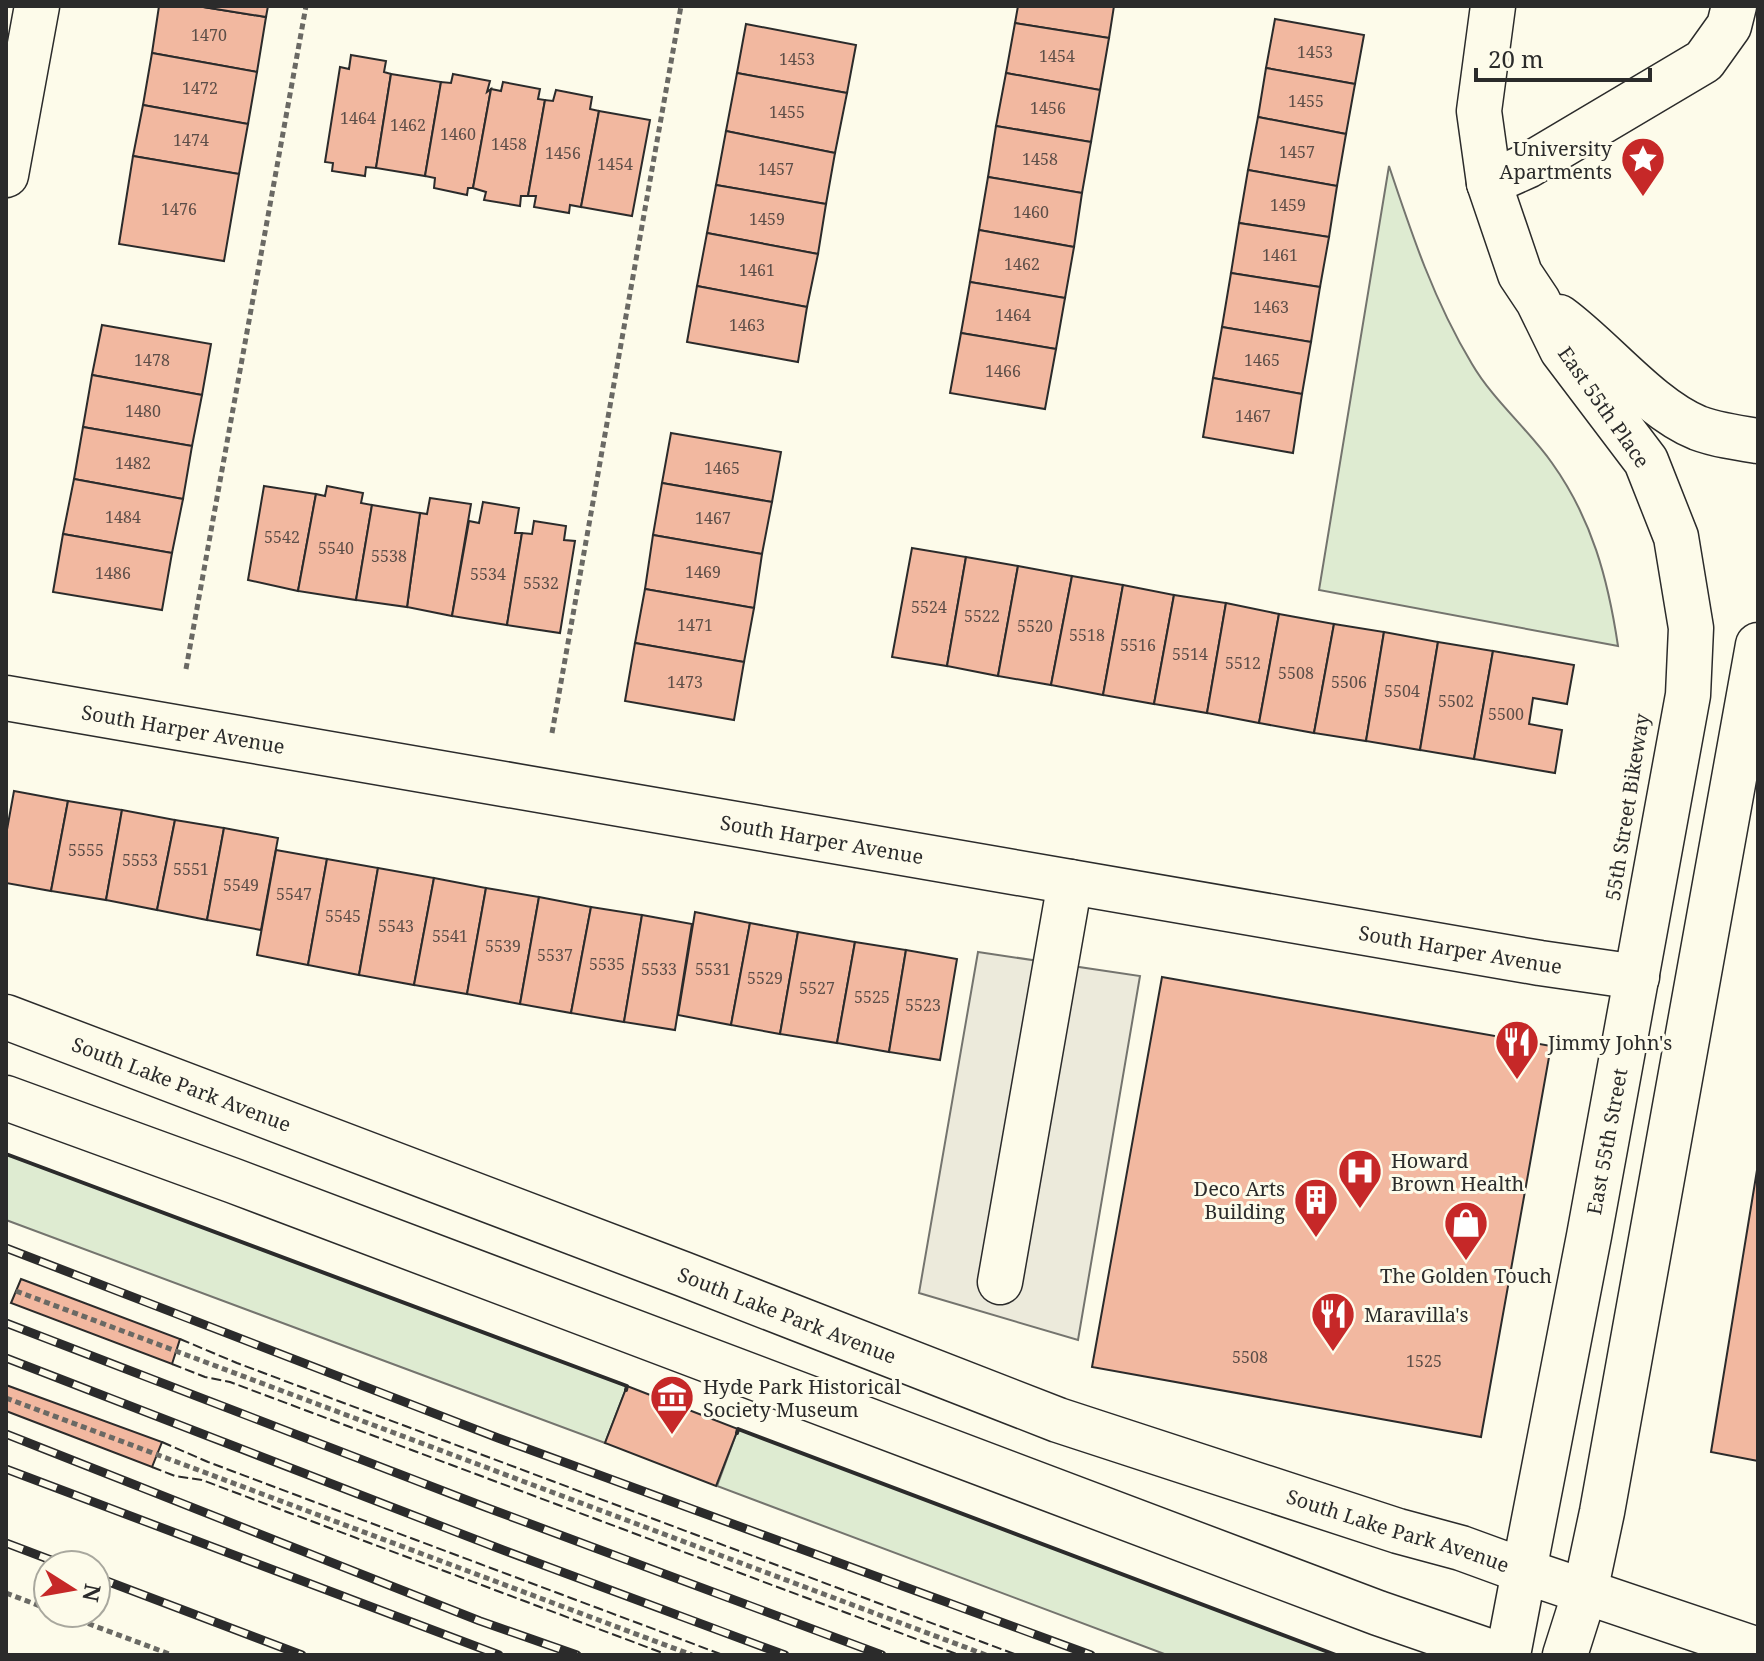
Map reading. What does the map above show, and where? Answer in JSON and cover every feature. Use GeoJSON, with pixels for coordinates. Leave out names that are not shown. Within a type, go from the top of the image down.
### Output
{"type":"FeatureCollection","features":[{"type":"Feature","properties":{"kind":"street"},"geometry":{"type":"LineString","coordinates":[[6,175],[37,6]]}},
{"type":"Feature","properties":{"kind":"street","name":"East 55th Place"},"geometry":{"type":"LineString","coordinates":[[1493,6],[1479,111],[1489,183],[1520,274],[1538,301],[1562,350],[1646,461],[1676,537],[1691,628]]}},
{"type":"Feature","properties":{"kind":"street"},"geometry":{"type":"LineString","coordinates":[[1489,183],[1527,166],[1704,61],[1729,26],[1734,6]]}},
{"type":"Feature","properties":{"kind":"street"},"geometry":{"type":"LineString","coordinates":[[1538,301],[1581,333],[1661,406],[1697,427],[1734,438],[1758,441]]}},
{"type":"Feature","properties":{"kind":"street","name":"East 55th Street"},"geometry":{"type":"LineString","coordinates":[[1508,1655],[1688,695],[1691,628]]}},
{"type":"Feature","properties":{"kind":"street"},"geometry":{"type":"LineString","coordinates":[[1565,1655],[1585,1592],[1602,1512],[1758,645]]}},
{"type":"Feature","properties":{"kind":"street","name":"South Harper Avenue"},"geometry":{"type":"LineString","coordinates":[[6,698],[1637,977]]}},
{"type":"Feature","properties":{"kind":"street"},"geometry":{"type":"LineString","coordinates":[[1000,1282],[1070,882]]}},
{"type":"Feature","properties":{"kind":"street","name":"South Lake Park Avenue"},"geometry":{"type":"LineString","coordinates":[[6,1017],[1058,1420],[1398,1531],[1461,1548],[1758,1650]]}},
{"type":"Feature","properties":{"kind":"street"},"geometry":{"type":"LineString","coordinates":[[6,1098],[1349,1603],[1500,1655]]}},
{"type":"Feature","properties":{"kind":"path"},"geometry":{"type":"LineString","coordinates":[[186,669],[306,6]]}},
{"type":"Feature","properties":{"kind":"path"},"geometry":{"type":"LineString","coordinates":[[552,733],[681,6]]}},
{"type":"Feature","properties":{"kind":"path"},"geometry":{"type":"LineString","coordinates":[[16,1291],[986,1655]]}},
{"type":"Feature","properties":{"kind":"path"},"geometry":{"type":"LineString","coordinates":[[6,1398],[692,1655]]}},
{"type":"Feature","properties":{"kind":"path"},"geometry":{"type":"LineString","coordinates":[[6,1593],[32,1603]]}},
{"type":"Feature","properties":{"kind":"path"},"geometry":{"type":"LineString","coordinates":[[103,1629],[172,1655]]}},
{"type":"Feature","properties":{"kind":"green space"},"geometry":{"type":"Polygon","coordinates":[[[1389,166],[1425,267],[1458,340],[1490,390],[1552,463],[1578,506],[1603,573],[1618,646],[1319,590],[1389,166]]]}},
{"type":"Feature","properties":{"kind":"green space"},"geometry":{"type":"Polygon","coordinates":[[[6,1154],[627,1386],[605,1443],[6,1220],[6,1154]]]}},
{"type":"Feature","properties":{"kind":"green space"},"geometry":{"type":"Polygon","coordinates":[[[738,1429],[1336,1655],[1167,1655],[717,1486],[738,1429]]]}},
{"type":"Feature","properties":{"kind":"shaded area"},"geometry":{"type":"Polygon","coordinates":[[[978,952],[1140,976],[1078,1340],[919,1293],[978,952]]]}},
{"type":"Feature","properties":{"kind":"building"},"geometry":{"type":"Polygon","coordinates":[[[159,6],[197,6],[266,17],[257,72],[152,53],[159,6]]]}},
{"type":"Feature","properties":{"kind":"building"},"geometry":{"type":"Polygon","coordinates":[[[197,6],[268,6],[266,17],[197,6]]]}},
{"type":"Feature","properties":{"kind":"building"},"geometry":{"type":"Polygon","coordinates":[[[1018,6],[1114,6],[1109,38],[1015,23],[1018,6]]]}},
{"type":"Feature","properties":{"kind":"building"},"geometry":{"type":"Polygon","coordinates":[[[1275,19],[1364,35],[1355,84],[1266,68],[1275,19]]]}},
{"type":"Feature","properties":{"kind":"building"},"geometry":{"type":"Polygon","coordinates":[[[1015,23],[1109,38],[1100,90],[1006,73],[1015,23]]]}},
{"type":"Feature","properties":{"kind":"building"},"geometry":{"type":"Polygon","coordinates":[[[746,24],[856,45],[847,93],[737,73],[746,24]]]}},
{"type":"Feature","properties":{"kind":"building"},"geometry":{"type":"Polygon","coordinates":[[[152,53],[257,72],[248,124],[143,105],[152,53]]]}},
{"type":"Feature","properties":{"kind":"building"},"geometry":{"type":"Polygon","coordinates":[[[351,55],[386,61],[384,72],[391,74],[376,168],[366,167],[365,176],[332,171],[333,163],[325,162],[340,67],[349,69],[351,55]]]}},
{"type":"Feature","properties":{"kind":"building"},"geometry":{"type":"Polygon","coordinates":[[[1266,68],[1355,84],[1346,134],[1258,117],[1266,68]]]}},
{"type":"Feature","properties":{"kind":"building"},"geometry":{"type":"Polygon","coordinates":[[[737,73],[847,93],[835,153],[726,131],[737,73]]]}},
{"type":"Feature","properties":{"kind":"building"},"geometry":{"type":"Polygon","coordinates":[[[1006,73],[1100,90],[1091,142],[996,126],[1006,73]]]}},
{"type":"Feature","properties":{"kind":"building"},"geometry":{"type":"Polygon","coordinates":[[[391,74],[441,82],[425,176],[376,168],[391,74]]]}},
{"type":"Feature","properties":{"kind":"building"},"geometry":{"type":"Polygon","coordinates":[[[453,74],[490,81],[487,92],[491,89],[473,188],[468,188],[467,195],[434,188],[435,178],[425,176],[441,82],[451,83],[453,74]]]}},
{"type":"Feature","properties":{"kind":"building"},"geometry":{"type":"Polygon","coordinates":[[[503,82],[540,89],[538,99],[545,100],[528,196],[521,196],[520,206],[484,200],[486,192],[473,188],[491,89],[501,91],[503,82]]]}},
{"type":"Feature","properties":{"kind":"building"},"geometry":{"type":"Polygon","coordinates":[[[556,90],[592,97],[590,109],[599,111],[581,207],[570,205],[569,213],[534,207],[536,196],[528,196],[545,100],[553,101],[556,90]]]}},
{"type":"Feature","properties":{"kind":"building"},"geometry":{"type":"Polygon","coordinates":[[[143,105],[248,124],[239,174],[133,156],[143,105]]]}},
{"type":"Feature","properties":{"kind":"building"},"geometry":{"type":"Polygon","coordinates":[[[599,111],[650,120],[632,216],[581,207],[599,111]]]}},
{"type":"Feature","properties":{"kind":"building"},"geometry":{"type":"Polygon","coordinates":[[[1258,117],[1346,134],[1337,186],[1248,170],[1258,117]]]}},
{"type":"Feature","properties":{"kind":"building"},"geometry":{"type":"Polygon","coordinates":[[[996,126],[1091,142],[1082,193],[988,177],[996,126]]]}},
{"type":"Feature","properties":{"kind":"building"},"geometry":{"type":"Polygon","coordinates":[[[726,131],[835,153],[826,204],[716,185],[726,131]]]}},
{"type":"Feature","properties":{"kind":"building"},"geometry":{"type":"Polygon","coordinates":[[[133,156],[239,174],[224,261],[119,244],[133,156]]]}},
{"type":"Feature","properties":{"kind":"building"},"geometry":{"type":"Polygon","coordinates":[[[1248,170],[1337,186],[1329,237],[1239,223],[1248,170]]]}},
{"type":"Feature","properties":{"kind":"building"},"geometry":{"type":"Polygon","coordinates":[[[988,177],[1082,193],[1074,247],[979,230],[988,177]]]}},
{"type":"Feature","properties":{"kind":"building"},"geometry":{"type":"Polygon","coordinates":[[[716,185],[826,204],[818,254],[707,233],[716,185]]]}},
{"type":"Feature","properties":{"kind":"building"},"geometry":{"type":"Polygon","coordinates":[[[1239,223],[1329,237],[1320,287],[1231,273],[1239,223]]]}},
{"type":"Feature","properties":{"kind":"building"},"geometry":{"type":"Polygon","coordinates":[[[979,230],[1074,247],[1065,298],[970,282],[979,230]]]}},
{"type":"Feature","properties":{"kind":"building"},"geometry":{"type":"Polygon","coordinates":[[[707,233],[818,254],[807,307],[697,286],[707,233]]]}},
{"type":"Feature","properties":{"kind":"building"},"geometry":{"type":"Polygon","coordinates":[[[1231,273],[1320,287],[1311,342],[1222,327],[1231,273]]]}},
{"type":"Feature","properties":{"kind":"building"},"geometry":{"type":"Polygon","coordinates":[[[970,282],[1065,298],[1056,349],[961,333],[970,282]]]}},
{"type":"Feature","properties":{"kind":"building"},"geometry":{"type":"Polygon","coordinates":[[[697,286],[807,307],[798,362],[687,342],[697,286]]]}},
{"type":"Feature","properties":{"kind":"building"},"geometry":{"type":"Polygon","coordinates":[[[102,325],[211,344],[202,395],[92,375],[102,325]]]}},
{"type":"Feature","properties":{"kind":"building"},"geometry":{"type":"Polygon","coordinates":[[[1222,327],[1311,342],[1302,394],[1213,378],[1222,327]]]}},
{"type":"Feature","properties":{"kind":"building"},"geometry":{"type":"Polygon","coordinates":[[[961,333],[1056,349],[1045,409],[950,393],[961,333]]]}},
{"type":"Feature","properties":{"kind":"building"},"geometry":{"type":"Polygon","coordinates":[[[92,375],[202,395],[192,446],[83,427],[92,375]]]}},
{"type":"Feature","properties":{"kind":"building"},"geometry":{"type":"Polygon","coordinates":[[[1213,378],[1302,394],[1293,453],[1203,437],[1213,378]]]}},
{"type":"Feature","properties":{"kind":"building"},"geometry":{"type":"Polygon","coordinates":[[[83,427],[192,446],[183,499],[74,479],[83,427]]]}},
{"type":"Feature","properties":{"kind":"building"},"geometry":{"type":"Polygon","coordinates":[[[671,433],[781,452],[772,502],[662,483],[671,433]]]}},
{"type":"Feature","properties":{"kind":"building"},"geometry":{"type":"Polygon","coordinates":[[[74,479],[183,499],[172,553],[63,534],[74,479]]]}},
{"type":"Feature","properties":{"kind":"building"},"geometry":{"type":"Polygon","coordinates":[[[662,483],[772,502],[762,554],[653,535],[662,483]]]}},
{"type":"Feature","properties":{"kind":"building"},"geometry":{"type":"Polygon","coordinates":[[[264,486],[316,494],[298,591],[248,580],[264,486]]]}},
{"type":"Feature","properties":{"kind":"building"},"geometry":{"type":"Polygon","coordinates":[[[327,486],[363,493],[361,503],[372,505],[356,600],[298,591],[316,494],[325,496],[327,486]]]}},
{"type":"Feature","properties":{"kind":"building"},"geometry":{"type":"Polygon","coordinates":[[[430,498],[471,504],[452,616],[407,607],[420,513],[427,514],[430,498]]]}},
{"type":"Feature","properties":{"kind":"building"},"geometry":{"type":"Polygon","coordinates":[[[483,502],[519,508],[515,533],[522,533],[507,625],[452,616],[469,521],[479,523],[483,502]]]}},
{"type":"Feature","properties":{"kind":"building"},"geometry":{"type":"Polygon","coordinates":[[[372,505],[420,513],[407,607],[356,600],[372,505]]]}},
{"type":"Feature","properties":{"kind":"building"},"geometry":{"type":"Polygon","coordinates":[[[534,521],[566,526],[564,540],[575,541],[560,633],[507,625],[522,533],[532,534],[534,521]]]}},
{"type":"Feature","properties":{"kind":"building"},"geometry":{"type":"Polygon","coordinates":[[[63,534],[172,553],[162,610],[53,592],[63,534]]]}},
{"type":"Feature","properties":{"kind":"building"},"geometry":{"type":"Polygon","coordinates":[[[653,535],[762,554],[754,608],[645,589],[653,535]]]}},
{"type":"Feature","properties":{"kind":"building"},"geometry":{"type":"Polygon","coordinates":[[[912,548],[966,557],[947,666],[892,657],[912,548]]]}},
{"type":"Feature","properties":{"kind":"building"},"geometry":{"type":"Polygon","coordinates":[[[966,557],[1018,566],[998,676],[947,666],[966,557]]]}},
{"type":"Feature","properties":{"kind":"building"},"geometry":{"type":"Polygon","coordinates":[[[1018,566],[1072,576],[1051,685],[998,676],[1018,566]]]}},
{"type":"Feature","properties":{"kind":"building"},"geometry":{"type":"Polygon","coordinates":[[[1072,576],[1123,585],[1103,695],[1051,685],[1072,576]]]}},
{"type":"Feature","properties":{"kind":"building"},"geometry":{"type":"Polygon","coordinates":[[[1123,585],[1174,595],[1154,704],[1103,695],[1123,585]]]}},
{"type":"Feature","properties":{"kind":"building"},"geometry":{"type":"Polygon","coordinates":[[[645,589],[754,608],[744,662],[635,643],[645,589]]]}},
{"type":"Feature","properties":{"kind":"building"},"geometry":{"type":"Polygon","coordinates":[[[1174,595],[1226,603],[1207,713],[1154,704],[1174,595]]]}},
{"type":"Feature","properties":{"kind":"building"},"geometry":{"type":"Polygon","coordinates":[[[1226,603],[1279,614],[1259,723],[1207,713],[1226,603]]]}},
{"type":"Feature","properties":{"kind":"building"},"geometry":{"type":"Polygon","coordinates":[[[1279,614],[1334,624],[1314,733],[1259,723],[1279,614]]]}},
{"type":"Feature","properties":{"kind":"building"},"geometry":{"type":"Polygon","coordinates":[[[1334,624],[1384,632],[1366,741],[1314,733],[1334,624]]]}},
{"type":"Feature","properties":{"kind":"building"},"geometry":{"type":"Polygon","coordinates":[[[1384,632],[1438,642],[1420,750],[1366,741],[1384,632]]]}},
{"type":"Feature","properties":{"kind":"building"},"geometry":{"type":"Polygon","coordinates":[[[1438,642],[1493,651],[1474,759],[1420,750],[1438,642]]]}},
{"type":"Feature","properties":{"kind":"building"},"geometry":{"type":"Polygon","coordinates":[[[635,643],[744,662],[734,720],[625,701],[635,643]]]}},
{"type":"Feature","properties":{"kind":"building"},"geometry":{"type":"Polygon","coordinates":[[[1493,651],[1574,665],[1567,704],[1533,698],[1529,724],[1562,730],[1555,773],[1474,759],[1493,651]]]}},
{"type":"Feature","properties":{"kind":"building"},"geometry":{"type":"Polygon","coordinates":[[[14,791],[68,801],[51,891],[6,883],[6,835],[14,791]]]}},
{"type":"Feature","properties":{"kind":"building"},"geometry":{"type":"Polygon","coordinates":[[[68,801],[122,810],[106,900],[51,891],[68,801]]]}},
{"type":"Feature","properties":{"kind":"building"},"geometry":{"type":"Polygon","coordinates":[[[122,810],[175,820],[157,910],[106,900],[122,810]]]}},
{"type":"Feature","properties":{"kind":"building"},"geometry":{"type":"Polygon","coordinates":[[[175,820],[224,828],[207,920],[157,910],[175,820]]]}},
{"type":"Feature","properties":{"kind":"building"},"geometry":{"type":"Polygon","coordinates":[[[224,828],[278,838],[261,930],[207,920],[224,828]]]}},
{"type":"Feature","properties":{"kind":"building"},"geometry":{"type":"Polygon","coordinates":[[[276,850],[327,859],[308,965],[257,955],[276,850]]]}},
{"type":"Feature","properties":{"kind":"building"},"geometry":{"type":"Polygon","coordinates":[[[327,859],[378,868],[359,975],[308,965],[327,859]]]}},
{"type":"Feature","properties":{"kind":"building"},"geometry":{"type":"Polygon","coordinates":[[[378,868],[434,878],[414,985],[359,975],[378,868]]]}},
{"type":"Feature","properties":{"kind":"building"},"geometry":{"type":"Polygon","coordinates":[[[434,878],[486,888],[467,994],[414,985],[434,878]]]}},
{"type":"Feature","properties":{"kind":"building"},"geometry":{"type":"Polygon","coordinates":[[[486,888],[539,897],[520,1004],[467,994],[486,888]]]}},
{"type":"Feature","properties":{"kind":"building"},"geometry":{"type":"Polygon","coordinates":[[[539,897],[591,907],[571,1013],[520,1004],[539,897]]]}},
{"type":"Feature","properties":{"kind":"building"},"geometry":{"type":"Polygon","coordinates":[[[591,907],[642,915],[624,1022],[571,1013],[591,907]]]}},
{"type":"Feature","properties":{"kind":"building"},"geometry":{"type":"Polygon","coordinates":[[[695,912],[750,923],[731,1025],[678,1015],[695,912]]]}},
{"type":"Feature","properties":{"kind":"building"},"geometry":{"type":"Polygon","coordinates":[[[642,915],[692,924],[675,1030],[624,1022],[642,915]]]}},
{"type":"Feature","properties":{"kind":"building"},"geometry":{"type":"Polygon","coordinates":[[[750,923],[798,932],[780,1034],[731,1025],[750,923]]]}},
{"type":"Feature","properties":{"kind":"building"},"geometry":{"type":"Polygon","coordinates":[[[798,932],[855,942],[837,1043],[780,1034],[798,932]]]}},
{"type":"Feature","properties":{"kind":"building"},"geometry":{"type":"Polygon","coordinates":[[[855,942],[906,950],[889,1052],[837,1043],[855,942]]]}},
{"type":"Feature","properties":{"kind":"building"},"geometry":{"type":"Polygon","coordinates":[[[906,950],[957,959],[940,1060],[889,1052],[906,950]]]}},
{"type":"Feature","properties":{"kind":"building","name":"Deco Arts Building"},"geometry":{"type":"Polygon","coordinates":[[[1162,977],[1551,1046],[1481,1437],[1092,1367],[1162,977]]]}},
{"type":"Feature","properties":{"kind":"building"},"geometry":{"type":"Polygon","coordinates":[[[1758,1164],[1758,1461],[1711,1452],[1758,1164]]]}},
{"type":"Feature","properties":{"kind":"building"},"geometry":{"type":"Polygon","coordinates":[[[21,1279],[180,1339],[172,1364],[11,1303],[21,1279]]]}},
{"type":"Feature","properties":{"kind":"building"},"geometry":{"type":"Polygon","coordinates":[[[6,1385],[162,1442],[152,1467],[6,1411],[6,1385]]]}},
{"type":"Feature","properties":{"kind":"building","name":"Hyde Park Historical Society Museum"},"geometry":{"type":"Polygon","coordinates":[[[627,1386],[738,1429],[716,1486],[605,1443],[627,1386]]]}},
{"type":"Feature","properties":{"kind":"railway"},"geometry":{"type":"LineString","coordinates":[[6,1248],[498,1438],[1091,1655]]}},
{"type":"Feature","properties":{"kind":"railway"},"geometry":{"type":"LineString","coordinates":[[6,1323],[882,1655]]}},
{"type":"Feature","properties":{"kind":"railway"},"geometry":{"type":"LineString","coordinates":[[6,1358],[785,1655]]}},
{"type":"Feature","properties":{"kind":"railway"},"geometry":{"type":"LineString","coordinates":[[6,1434],[480,1621],[577,1655]]}},
{"type":"Feature","properties":{"kind":"railway"},"geometry":{"type":"LineString","coordinates":[[6,1469],[499,1655]]}},
{"type":"Feature","properties":{"kind":"railway"},"geometry":{"type":"LineString","coordinates":[[6,1543],[32,1553]]}},
{"type":"Feature","properties":{"kind":"railway"},"geometry":{"type":"LineString","coordinates":[[112,1583],[302,1655]]}},
{"type":"Feature","properties":{"kind":"fence"},"geometry":{"type":"LineString","coordinates":[[180,1339],[1017,1655]]}},
{"type":"Feature","properties":{"kind":"fence"},"geometry":{"type":"LineString","coordinates":[[172,1364],[205,1377],[230,1382],[959,1655]]}},
{"type":"Feature","properties":{"kind":"fence"},"geometry":{"type":"LineString","coordinates":[[162,1442],[723,1655]]}},
{"type":"Feature","properties":{"kind":"fence"},"geometry":{"type":"LineString","coordinates":[[152,1467],[175,1476],[202,1480],[668,1655]]}},
{"type":"Feature","properties":{"kind":"wall"},"geometry":{"type":"LineString","coordinates":[[6,1154],[627,1386],[626,1390]]}},
{"type":"Feature","properties":{"kind":"wall"},"geometry":{"type":"LineString","coordinates":[[737,1433],[738,1429],[1336,1655]]}},
{"type":"Feature","properties":{"kind":"place","name":"University Apartments"},"geometry":{"type":"Point","coordinates":[1643,198]}},
{"type":"Feature","properties":{"kind":"place","name":"Jimmy John's"},"geometry":{"type":"Point","coordinates":[1517,1081]}},
{"type":"Feature","properties":{"kind":"place","name":"Howard Brown Health"},"geometry":{"type":"Point","coordinates":[1360,1210]}},
{"type":"Feature","properties":{"kind":"place","name":"Deco Arts Building"},"geometry":{"type":"Point","coordinates":[1316,1239]}},
{"type":"Feature","properties":{"kind":"place","name":"The Golden Touch"},"geometry":{"type":"Point","coordinates":[1466,1262]}},
{"type":"Feature","properties":{"kind":"place","name":"Maravilla's"},"geometry":{"type":"Point","coordinates":[1333,1353]}},
{"type":"Feature","properties":{"kind":"place","name":"Hyde Park Historical Society Museum"},"geometry":{"type":"Point","coordinates":[672,1436]}}]}
